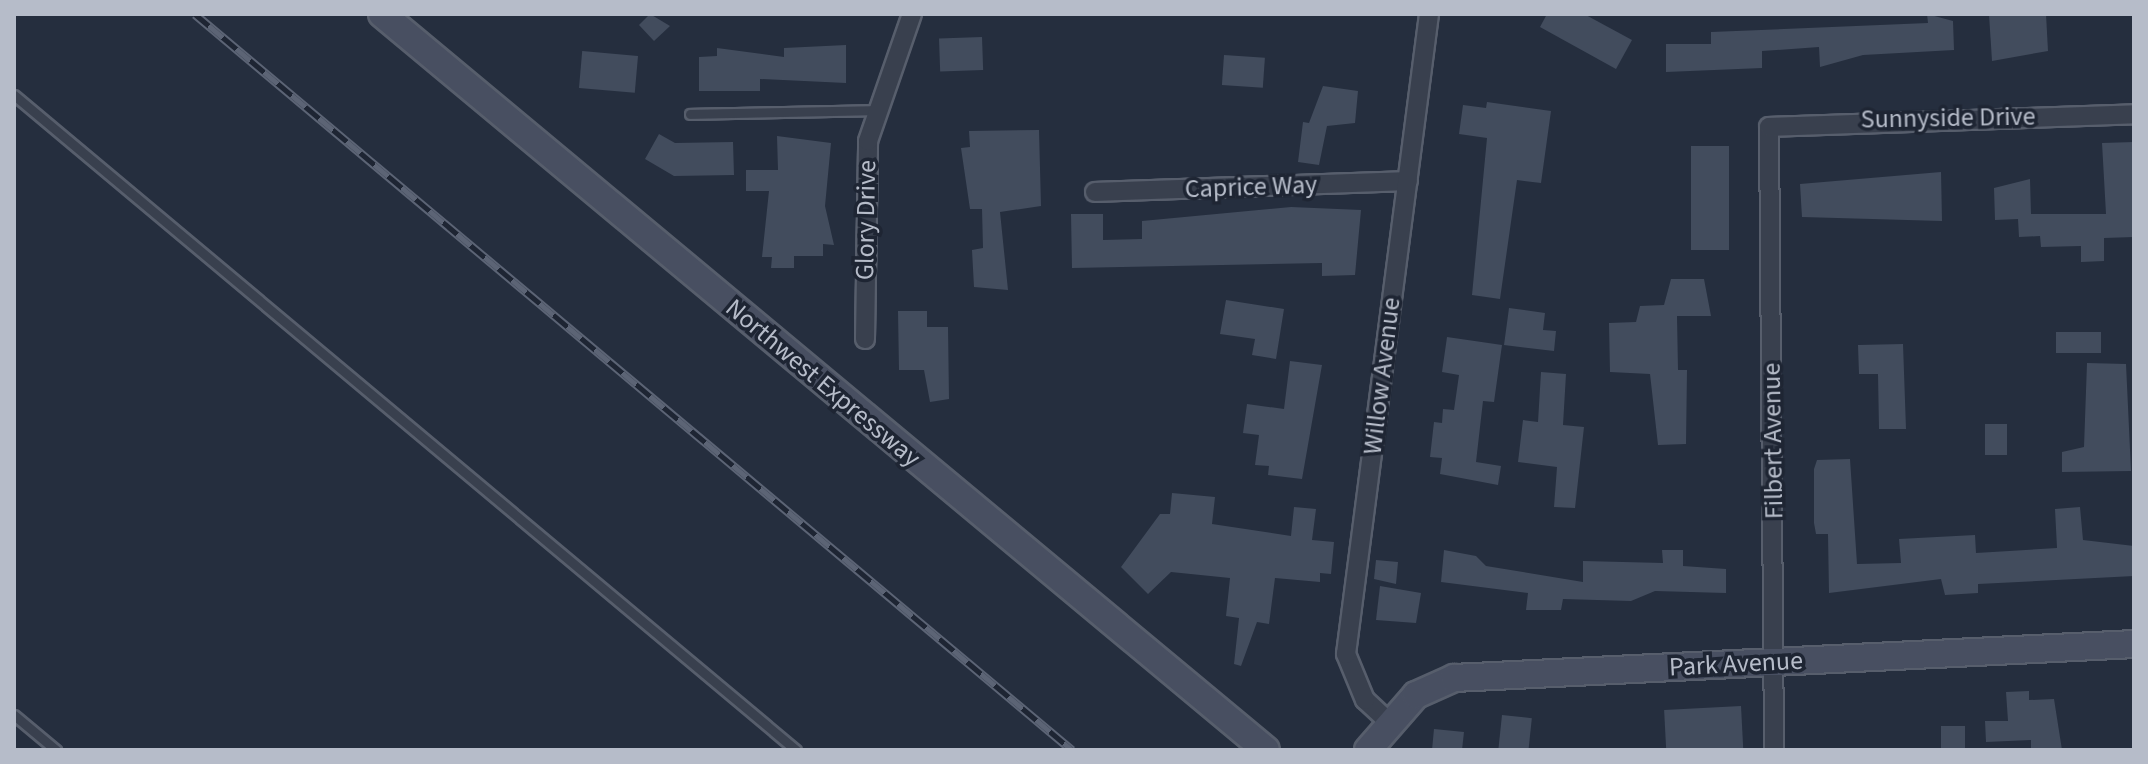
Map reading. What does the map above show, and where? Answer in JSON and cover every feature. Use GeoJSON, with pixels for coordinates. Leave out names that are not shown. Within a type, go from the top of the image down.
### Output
{"type":"FeatureCollection","features":[{"type":"Feature","properties":{"kind":"main road","name":"Northwest Expressway"},"geometry":{"type":"LineString","coordinates":[[382,14],[1266,750]]}},
{"type":"Feature","properties":{"kind":"main road","name":"Park Avenue"},"geometry":{"type":"LineString","coordinates":[[1368,750],[1416,695],[1454,678],[2134,644]]}},
{"type":"Feature","properties":{"kind":"street","name":"Glory Drive"},"geometry":{"type":"LineString","coordinates":[[865,339],[864,179],[877,110],[912,14]]}},
{"type":"Feature","properties":{"kind":"street","name":"Willow Avenue"},"geometry":{"type":"LineString","coordinates":[[1390,723],[1365,700],[1346,654],[1429,14]]}},
{"type":"Feature","properties":{"kind":"street","name":"Sunnyside Drive"},"geometry":{"type":"LineString","coordinates":[[1767,133],[1777,122],[2134,114]]}},
{"type":"Feature","properties":{"kind":"street","name":"Filbert Avenue"},"geometry":{"type":"LineString","coordinates":[[1767,133],[1774,750]]}},
{"type":"Feature","properties":{"kind":"street","name":"Caprice Way"},"geometry":{"type":"LineString","coordinates":[[1095,192],[1408,181]]}},
{"type":"Feature","properties":{"kind":"lane"},"geometry":{"type":"LineString","coordinates":[[14,95],[796,750]]}},
{"type":"Feature","properties":{"kind":"lane"},"geometry":{"type":"LineString","coordinates":[[690,114],[877,110]]}},
{"type":"Feature","properties":{"kind":"lane"},"geometry":{"type":"LineString","coordinates":[[14,715],[56,750]]}},
{"type":"Feature","properties":{"kind":"building"},"geometry":{"type":"Polygon","coordinates":[[[650,14],[670,26],[654,41],[639,25],[650,14]]]}},
{"type":"Feature","properties":{"kind":"building"},"geometry":{"type":"Polygon","coordinates":[[[1547,14],[1584,14],[1632,40],[1616,69],[1540,27],[1547,14]]]}},
{"type":"Feature","properties":{"kind":"building"},"geometry":{"type":"Polygon","coordinates":[[[1927,14],[1953,21],[1954,50],[1863,55],[1820,67],[1819,47],[1762,51],[1762,68],[1666,72],[1666,44],[1711,44],[1711,32],[1928,23],[1927,14]]]}},
{"type":"Feature","properties":{"kind":"building"},"geometry":{"type":"Polygon","coordinates":[[[1989,14],[2046,14],[2048,51],[1992,61],[1989,14]]]}},
{"type":"Feature","properties":{"kind":"building"},"geometry":{"type":"Polygon","coordinates":[[[982,37],[983,70],[940,71],[939,39],[982,37]]]}},
{"type":"Feature","properties":{"kind":"building"},"geometry":{"type":"Polygon","coordinates":[[[846,45],[846,83],[760,79],[760,91],[699,91],[699,57],[717,56],[717,48],[784,57],[784,48],[846,45]]]}},
{"type":"Feature","properties":{"kind":"building"},"geometry":{"type":"Polygon","coordinates":[[[582,51],[638,56],[635,93],[579,88],[582,51]]]}},
{"type":"Feature","properties":{"kind":"building"},"geometry":{"type":"Polygon","coordinates":[[[1224,55],[1265,58],[1263,88],[1222,85],[1224,55]]]}},
{"type":"Feature","properties":{"kind":"building"},"geometry":{"type":"Polygon","coordinates":[[[1323,86],[1358,91],[1355,123],[1327,126],[1319,165],[1298,162],[1303,122],[1309,123],[1323,86]]]}},
{"type":"Feature","properties":{"kind":"building"},"geometry":{"type":"Polygon","coordinates":[[[1487,102],[1551,111],[1541,183],[1517,180],[1500,299],[1472,295],[1487,138],[1459,134],[1463,105],[1486,108],[1487,102]]]}},
{"type":"Feature","properties":{"kind":"building"},"geometry":{"type":"Polygon","coordinates":[[[1039,130],[1041,206],[1000,212],[1008,290],[974,287],[972,250],[983,248],[982,209],[970,209],[961,148],[970,147],[969,131],[1039,130]]]}},
{"type":"Feature","properties":{"kind":"building"},"geometry":{"type":"Polygon","coordinates":[[[659,134],[675,143],[733,142],[734,175],[674,176],[645,159],[659,134]]]}},
{"type":"Feature","properties":{"kind":"building"},"geometry":{"type":"Polygon","coordinates":[[[777,136],[831,143],[825,206],[834,245],[823,244],[823,256],[794,256],[794,268],[771,268],[772,257],[762,257],[769,191],[746,191],[746,170],[778,170],[777,136]]]}},
{"type":"Feature","properties":{"kind":"building"},"geometry":{"type":"Polygon","coordinates":[[[2134,142],[2134,237],[2104,238],[2104,261],[2081,262],[2081,246],[2041,247],[2040,236],[2019,237],[2018,219],[1995,220],[1994,188],[2030,179],[2031,214],[2106,214],[2102,143],[2134,142]]]}},
{"type":"Feature","properties":{"kind":"building"},"geometry":{"type":"Polygon","coordinates":[[[1691,146],[1729,146],[1729,250],[1691,250],[1691,146]]]}},
{"type":"Feature","properties":{"kind":"building"},"geometry":{"type":"Polygon","coordinates":[[[1941,172],[1942,221],[1802,217],[1800,184],[1941,172]]]}},
{"type":"Feature","properties":{"kind":"building"},"geometry":{"type":"Polygon","coordinates":[[[1291,207],[1361,210],[1355,275],[1322,276],[1322,263],[1072,268],[1071,214],[1103,214],[1103,240],[1142,239],[1142,221],[1291,207]]]}},
{"type":"Feature","properties":{"kind":"building"},"geometry":{"type":"Polygon","coordinates":[[[1671,279],[1704,279],[1711,316],[1677,316],[1678,370],[1687,370],[1686,444],[1658,445],[1650,374],[1610,372],[1609,323],[1636,322],[1640,306],[1664,305],[1671,279]]]}},
{"type":"Feature","properties":{"kind":"building"},"geometry":{"type":"Polygon","coordinates":[[[1226,300],[1284,309],[1276,359],[1252,355],[1255,339],[1220,334],[1226,300]]]}},
{"type":"Feature","properties":{"kind":"building"},"geometry":{"type":"Polygon","coordinates":[[[1509,308],[1545,313],[1543,330],[1556,331],[1554,351],[1504,345],[1509,308]]]}},
{"type":"Feature","properties":{"kind":"building"},"geometry":{"type":"Polygon","coordinates":[[[898,311],[927,311],[927,327],[948,327],[949,399],[930,402],[924,370],[899,370],[898,311]]]}},
{"type":"Feature","properties":{"kind":"building"},"geometry":{"type":"Polygon","coordinates":[[[2056,332],[2101,332],[2101,353],[2056,353],[2056,332]]]}},
{"type":"Feature","properties":{"kind":"building"},"geometry":{"type":"Polygon","coordinates":[[[1447,337],[1502,345],[1494,402],[1483,401],[1476,462],[1501,466],[1498,485],[1440,474],[1442,458],[1430,457],[1434,422],[1442,423],[1443,409],[1454,410],[1459,375],[1442,372],[1447,337]]]}},
{"type":"Feature","properties":{"kind":"building"},"geometry":{"type":"Polygon","coordinates":[[[1903,344],[1906,429],[1879,429],[1878,374],[1859,374],[1858,345],[1903,344]]]}},
{"type":"Feature","properties":{"kind":"building"},"geometry":{"type":"Polygon","coordinates":[[[1290,361],[1322,365],[1302,479],[1268,475],[1269,466],[1255,465],[1259,435],[1243,433],[1247,404],[1284,409],[1290,361]]]}},
{"type":"Feature","properties":{"kind":"building"},"geometry":{"type":"Polygon","coordinates":[[[2087,363],[2126,364],[2131,471],[2062,472],[2062,452],[2084,447],[2087,363]]]}},
{"type":"Feature","properties":{"kind":"building"},"geometry":{"type":"Polygon","coordinates":[[[1541,372],[1566,374],[1563,425],[1584,427],[1575,508],[1554,507],[1557,467],[1518,462],[1523,420],[1538,422],[1541,372]]]}},
{"type":"Feature","properties":{"kind":"building"},"geometry":{"type":"Polygon","coordinates":[[[1985,424],[2007,424],[2007,455],[1985,455],[1985,424]]]}},
{"type":"Feature","properties":{"kind":"building"},"geometry":{"type":"Polygon","coordinates":[[[1850,459],[1857,564],[1901,563],[1899,539],[1975,535],[1976,553],[2057,548],[2055,509],[2080,507],[2083,540],[2134,546],[2134,576],[1978,584],[1978,593],[1945,595],[1941,579],[1829,593],[1828,534],[1816,534],[1814,523],[1814,469],[1817,460],[1850,459]]]}},
{"type":"Feature","properties":{"kind":"building"},"geometry":{"type":"Polygon","coordinates":[[[1172,493],[1215,497],[1212,524],[1291,536],[1294,507],[1316,509],[1312,540],[1334,542],[1331,574],[1320,573],[1320,582],[1275,578],[1269,624],[1257,622],[1241,666],[1234,664],[1239,618],[1226,616],[1230,578],[1171,572],[1148,594],[1121,567],[1160,514],[1170,514],[1172,493]]]}},
{"type":"Feature","properties":{"kind":"building"},"geometry":{"type":"Polygon","coordinates":[[[1444,550],[1476,556],[1486,566],[1583,582],[1583,561],[1663,563],[1662,550],[1683,550],[1683,566],[1726,569],[1726,593],[1655,591],[1631,601],[1563,599],[1561,610],[1526,610],[1528,593],[1441,582],[1444,550]]]}},
{"type":"Feature","properties":{"kind":"building"},"geometry":{"type":"Polygon","coordinates":[[[1376,560],[1398,562],[1396,584],[1374,579],[1376,560]]]}},
{"type":"Feature","properties":{"kind":"building"},"geometry":{"type":"Polygon","coordinates":[[[1380,586],[1421,593],[1416,623],[1376,620],[1380,586]]]}},
{"type":"Feature","properties":{"kind":"building"},"geometry":{"type":"Polygon","coordinates":[[[2029,691],[2029,700],[2054,699],[2062,750],[2031,750],[2031,740],[1986,742],[1985,721],[2008,721],[2006,692],[2029,691]]]}},
{"type":"Feature","properties":{"kind":"building"},"geometry":{"type":"Polygon","coordinates":[[[1741,706],[1743,750],[1666,750],[1664,710],[1741,706]]]}},
{"type":"Feature","properties":{"kind":"building"},"geometry":{"type":"Polygon","coordinates":[[[1502,715],[1532,718],[1528,750],[1498,750],[1502,715]]]}},
{"type":"Feature","properties":{"kind":"building"},"geometry":{"type":"Polygon","coordinates":[[[1941,726],[1965,726],[1965,750],[1941,750],[1941,726]]]}},
{"type":"Feature","properties":{"kind":"building"},"geometry":{"type":"Polygon","coordinates":[[[1434,729],[1464,732],[1462,750],[1432,750],[1434,729]]]}},
{"type":"Feature","properties":{"kind":"railway"},"geometry":{"type":"LineString","coordinates":[[195,14],[1072,750]]}}]}
